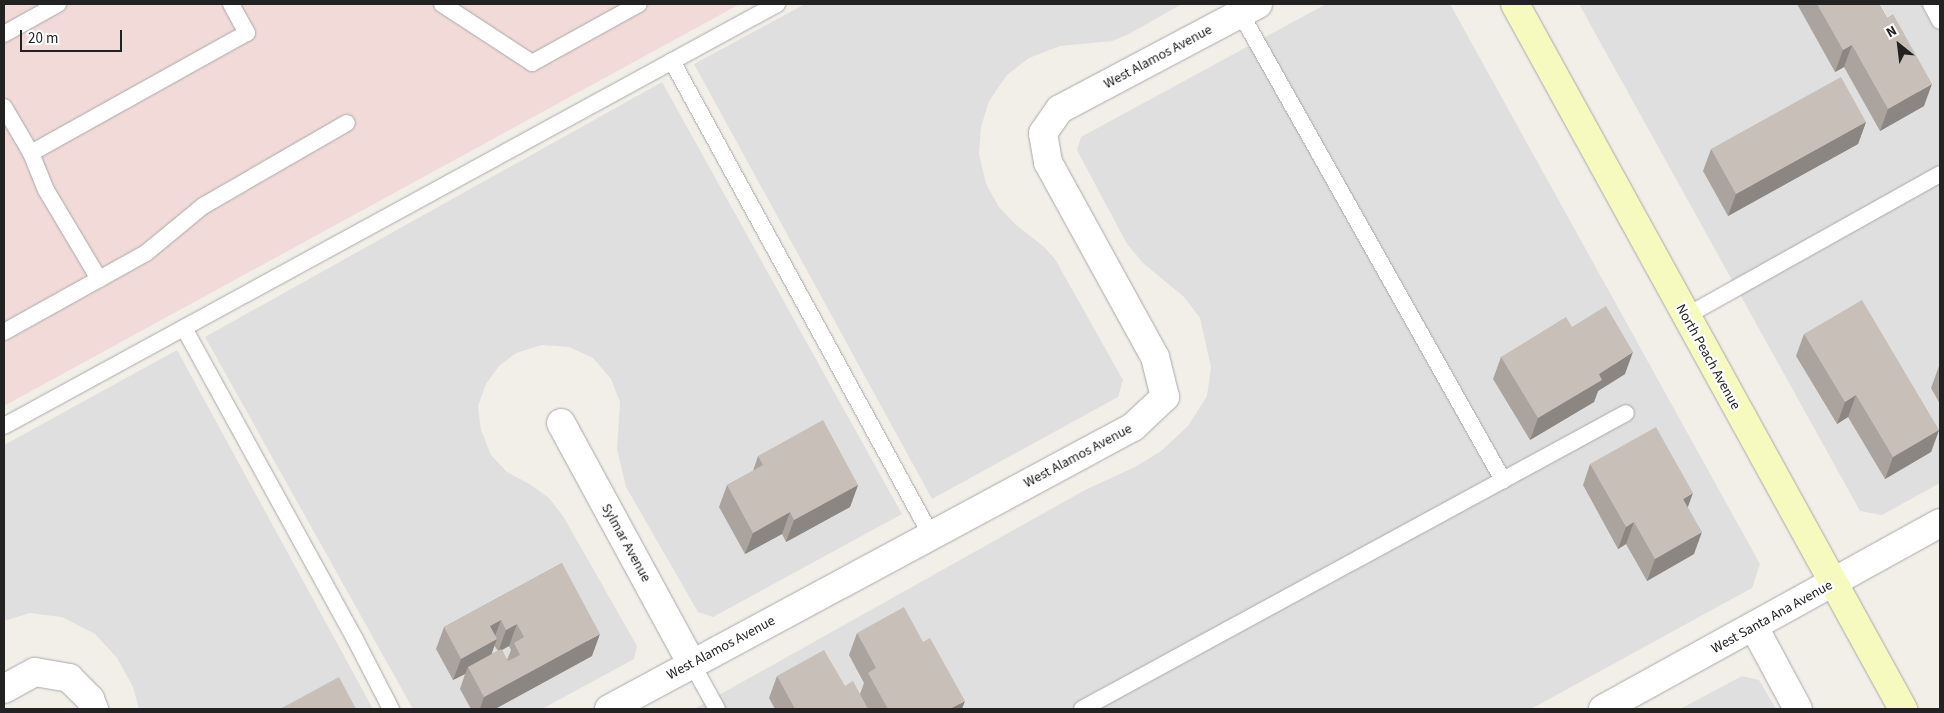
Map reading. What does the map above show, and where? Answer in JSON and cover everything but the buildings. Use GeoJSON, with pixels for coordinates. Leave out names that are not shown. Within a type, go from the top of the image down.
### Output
{"type":"FeatureCollection","features":[{"type":"Feature","properties":{"kind":"main road","name":"North Peach Avenue"},"geometry":{"type":"LineString","coordinates":[[1515,4],[1903,709]]}},
{"type":"Feature","properties":{"kind":"street","name":"West Alamos Avenue"},"geometry":{"type":"LineString","coordinates":[[609,709],[1134,427],[1165,397],[1155,357],[1048,162],[1043,133],[1060,109],[1245,7]]}},
{"type":"Feature","properties":{"kind":"street","name":"Sylmar Avenue"},"geometry":{"type":"LineString","coordinates":[[561,423],[692,664]]}},
{"type":"Feature","properties":{"kind":"street","name":"West Santa Ana Avenue"},"geometry":{"type":"LineString","coordinates":[[1603,709],[1940,523]]}},
{"type":"Feature","properties":{"kind":"street"},"geometry":{"type":"LineString","coordinates":[[1754,627],[1798,709]]}},
{"type":"Feature","properties":{"kind":"street"},"geometry":{"type":"LineString","coordinates":[[4,689],[35,672],[69,678],[90,699],[94,709]]}},
{"type":"Feature","properties":{"kind":"lane"},"geometry":{"type":"LineString","coordinates":[[4,34],[58,4]]}},
{"type":"Feature","properties":{"kind":"lane"},"geometry":{"type":"LineString","coordinates":[[30,153],[247,33],[231,4]]}},
{"type":"Feature","properties":{"kind":"lane"},"geometry":{"type":"LineString","coordinates":[[442,4],[532,63],[639,4]]}},
{"type":"Feature","properties":{"kind":"lane"},"geometry":{"type":"LineString","coordinates":[[4,426],[777,4]]}},
{"type":"Feature","properties":{"kind":"lane"},"geometry":{"type":"LineString","coordinates":[[1930,4],[1940,21]]}},
{"type":"Feature","properties":{"kind":"lane"},"geometry":{"type":"LineString","coordinates":[[1245,7],[1503,480]]}},
{"type":"Feature","properties":{"kind":"lane"},"geometry":{"type":"LineString","coordinates":[[672,61],[931,535]]}},
{"type":"Feature","properties":{"kind":"lane"},"geometry":{"type":"LineString","coordinates":[[4,107],[30,153],[46,190],[99,279]]}},
{"type":"Feature","properties":{"kind":"lane"},"geometry":{"type":"LineString","coordinates":[[4,332],[146,253],[203,206],[347,123]]}},
{"type":"Feature","properties":{"kind":"lane"},"geometry":{"type":"LineString","coordinates":[[1686,316],[1940,174]]}},
{"type":"Feature","properties":{"kind":"lane"},"geometry":{"type":"LineString","coordinates":[[184,328],[355,639],[391,709]]}},
{"type":"Feature","properties":{"kind":"lane"},"geometry":{"type":"LineString","coordinates":[[1082,709],[1626,413]]}},
{"type":"Feature","properties":{"kind":"lane"},"geometry":{"type":"LineString","coordinates":[[692,664],[717,709]]}},
{"type":"Feature","properties":{"kind":"shaded area"},"geometry":{"type":"Polygon","coordinates":[[[4,4],[740,4],[4,406],[4,4]]]}},
{"type":"Feature","properties":{"kind":"shaded area"},"geometry":{"type":"Polygon","coordinates":[[[805,4],[1182,4],[1129,34],[1112,41],[1060,46],[1029,58],[1007,75],[989,101],[981,127],[979,154],[986,184],[999,207],[1015,224],[1044,247],[1055,259],[1123,380],[1118,397],[932,499],[694,64],[805,4]]]}},
{"type":"Feature","properties":{"kind":"shaded area"},"geometry":{"type":"Polygon","coordinates":[[[1326,4],[1450,4],[1760,564],[1752,588],[1531,709],[694,709],[1085,490],[1135,467],[1161,451],[1188,426],[1207,396],[1211,367],[1200,318],[1184,297],[1143,263],[1127,244],[1077,150],[1081,137],[1326,4]]]}},
{"type":"Feature","properties":{"kind":"shaded area"},"geometry":{"type":"Polygon","coordinates":[[[1579,4],[1940,4],[1940,483],[1882,515],[1860,511],[1579,4]]]}},
{"type":"Feature","properties":{"kind":"shaded area"},"geometry":{"type":"Polygon","coordinates":[[[662,82],[902,514],[713,617],[698,612],[626,487],[617,449],[620,402],[611,379],[593,358],[569,347],[542,345],[516,353],[499,366],[486,384],[478,406],[481,430],[491,455],[507,472],[531,485],[549,498],[563,516],[637,646],[634,659],[542,709],[413,709],[205,337],[662,82]]]}},
{"type":"Feature","properties":{"kind":"shaded area"},"geometry":{"type":"Polygon","coordinates":[[[177,350],[373,709],[139,709],[133,687],[117,658],[95,634],[62,617],[30,613],[4,621],[4,445],[177,350]]]}},
{"type":"Feature","properties":{"kind":"shaded area"},"geometry":{"type":"Polygon","coordinates":[[[1742,676],[1759,680],[1776,709],[1680,709],[1742,676]]]}}]}
